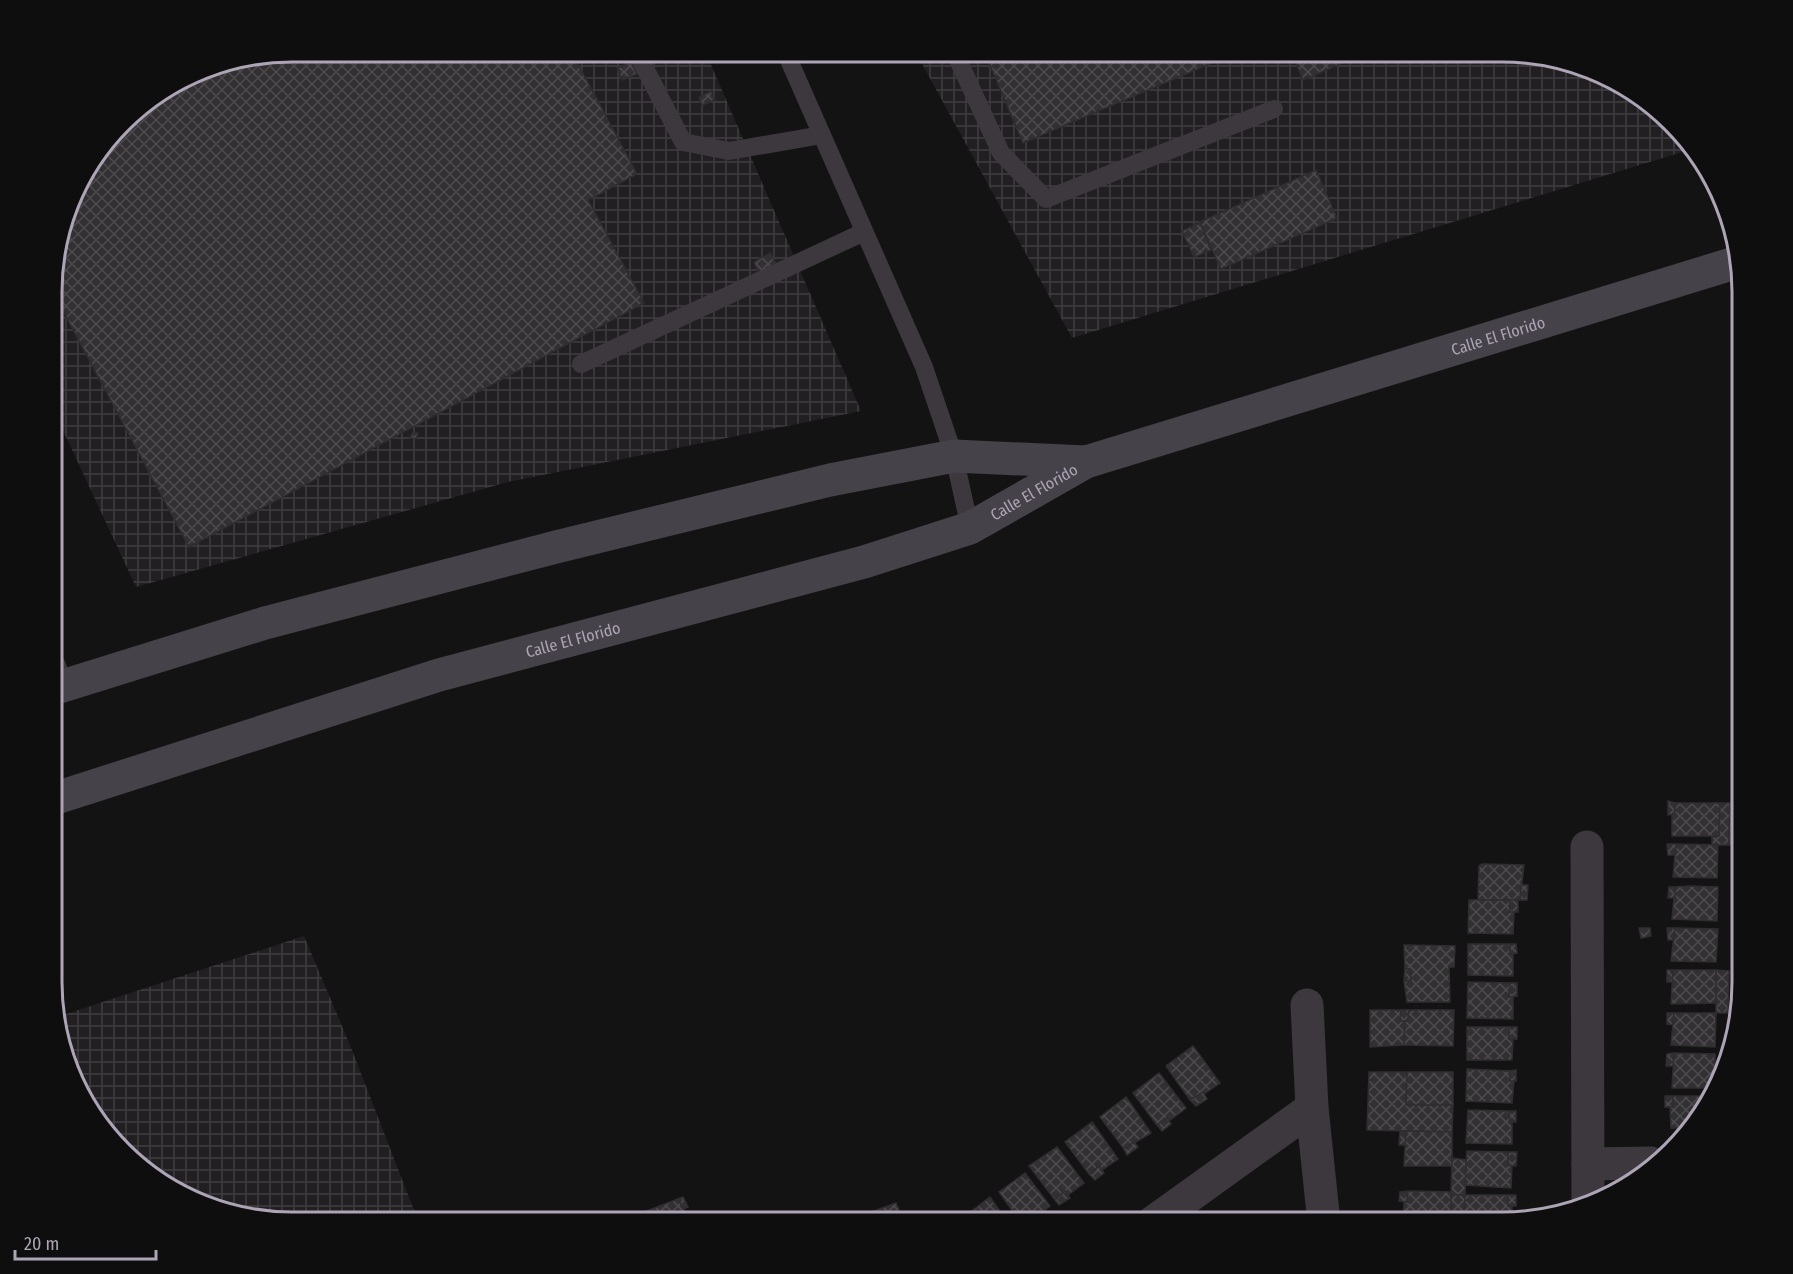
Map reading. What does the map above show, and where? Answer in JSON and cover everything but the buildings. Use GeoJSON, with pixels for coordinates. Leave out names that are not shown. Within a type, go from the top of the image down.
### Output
{"type":"FeatureCollection","features":[{"type":"Feature","properties":{"kind":"main road","name":"Calle El Florido"},"geometry":{"type":"LineString","coordinates":[[62,796],[439,675],[864,562],[970,528],[1086,462],[1730,264]]}},
{"type":"Feature","properties":{"kind":"main road","name":"Calle El Florido"},"geometry":{"type":"LineString","coordinates":[[62,676],[556,547],[830,480],[954,456],[1086,462]]}},
{"type":"Feature","properties":{"kind":"street"},"geometry":{"type":"LineString","coordinates":[[1587,847],[1588,1195]]}},
{"type":"Feature","properties":{"kind":"street"},"geometry":{"type":"LineString","coordinates":[[1306,1005],[1312,1108],[1323,1212]]}},
{"type":"Feature","properties":{"kind":"street"},"geometry":{"type":"LineString","coordinates":[[1167,1212],[1312,1108]]}},
{"type":"Feature","properties":{"kind":"street"},"geometry":{"type":"LineString","coordinates":[[1588,1164],[1643,1163]]}},
{"type":"Feature","properties":{"kind":"lane"},"geometry":{"type":"LineString","coordinates":[[642,62],[683,142],[729,151],[822,135]]}},
{"type":"Feature","properties":{"kind":"lane"},"geometry":{"type":"LineString","coordinates":[[790,62],[924,367],[954,456],[970,528]]}},
{"type":"Feature","properties":{"kind":"lane"},"geometry":{"type":"LineString","coordinates":[[959,62],[1001,153],[1046,199],[1274,109]]}},
{"type":"Feature","properties":{"kind":"lane"},"geometry":{"type":"LineString","coordinates":[[581,364],[864,232]]}},
{"type":"Feature","properties":{"kind":"shaded area"},"geometry":{"type":"Polygon","coordinates":[[[710,62],[861,411],[508,482],[136,587],[62,428],[62,277],[69,232],[92,177],[129,129],[164,100],[190,85],[232,69],[262,63],[710,62]]]}},
{"type":"Feature","properties":{"kind":"shaded area"},"geometry":{"type":"Polygon","coordinates":[[[921,62],[1531,63],[1561,69],[1616,92],[1653,119],[1684,152],[1072,338],[921,62]]]}},
{"type":"Feature","properties":{"kind":"shaded area"},"geometry":{"type":"Polygon","coordinates":[[[304,936],[350,1045],[415,1212],[262,1211],[232,1205],[177,1182],[129,1145],[100,1110],[79,1070],[69,1042],[64,1015],[304,936]]]}}]}
